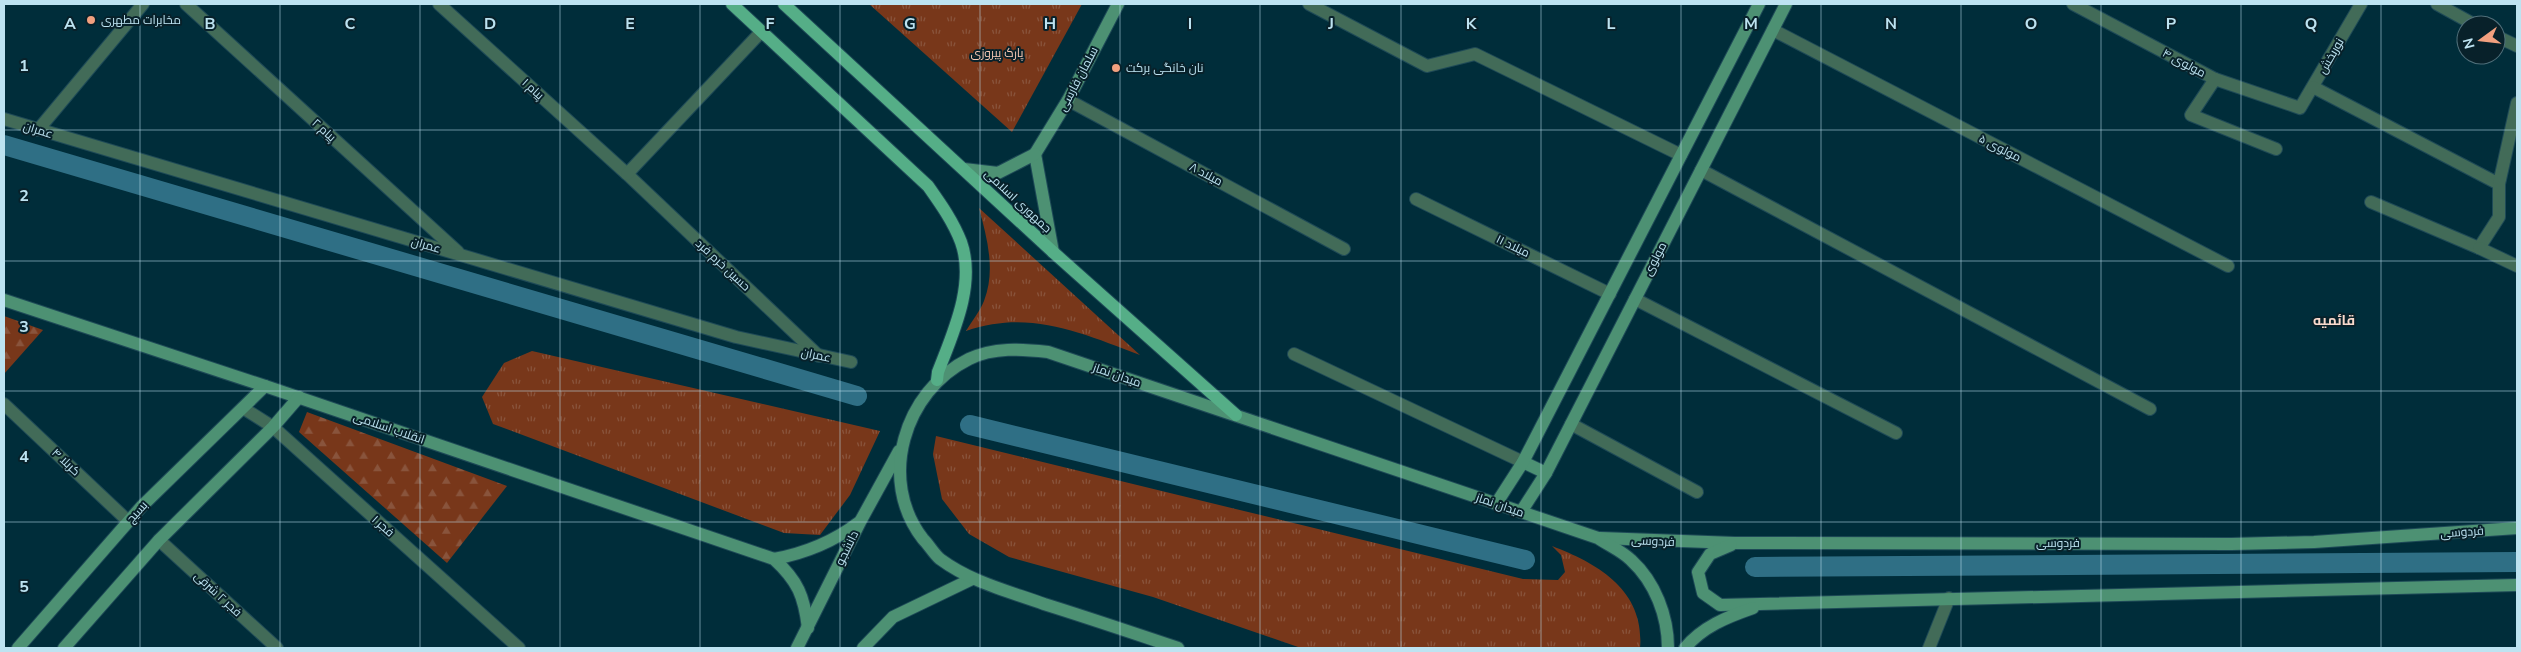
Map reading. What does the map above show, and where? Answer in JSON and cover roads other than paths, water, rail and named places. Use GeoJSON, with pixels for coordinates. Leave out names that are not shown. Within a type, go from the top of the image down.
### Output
{"type":"FeatureCollection","features":[{"type":"Feature","properties":{"kind":"main road"},"geometry":{"type":"LineString","coordinates":[[732,4],[928,186],[946,211],[962,243],[966,278],[956,327],[938,372],[937,380]]}},
{"type":"Feature","properties":{"kind":"main road","name":"جمهوری اسلامی"},"geometry":{"type":"LineString","coordinates":[[784,4],[1052,252],[1236,415]]}},
{"type":"Feature","properties":{"kind":"street"},"geometry":{"type":"LineString","coordinates":[[38,130],[143,4]]}},
{"type":"Feature","properties":{"kind":"street","name":"پیام ۲"},"geometry":{"type":"LineString","coordinates":[[186,4],[462,256]]}},
{"type":"Feature","properties":{"kind":"street","name":"پیام ۱"},"geometry":{"type":"LineString","coordinates":[[439,4],[627,174]]}},
{"type":"Feature","properties":{"kind":"street","name":"سلمان فارسی"},"geometry":{"type":"LineString","coordinates":[[1035,154],[1068,100],[1118,4]]}},
{"type":"Feature","properties":{"kind":"street"},"geometry":{"type":"LineString","coordinates":[[1309,4],[1427,66],[1475,54],[1681,155]]}},
{"type":"Feature","properties":{"kind":"street","name":"مولوی"},"geometry":{"type":"LineString","coordinates":[[1496,504],[1523,462],[1759,4]]}},
{"type":"Feature","properties":{"kind":"street","name":"مولوی"},"geometry":{"type":"LineString","coordinates":[[1520,512],[1546,473],[1786,4]]}},
{"type":"Feature","properties":{"kind":"street","name":"مولوی ۴"},"geometry":{"type":"LineString","coordinates":[[2073,4],[2215,79],[2300,108]]}},
{"type":"Feature","properties":{"kind":"street","name":"نوربخش"},"geometry":{"type":"LineString","coordinates":[[2300,108],[2361,4]]}},
{"type":"Feature","properties":{"kind":"street"},"geometry":{"type":"LineString","coordinates":[[2437,4],[2457,15]]}},
{"type":"Feature","properties":{"kind":"street","name":"مولوی ۵"},"geometry":{"type":"LineString","coordinates":[[1773,30],[2228,266]]}},
{"type":"Feature","properties":{"kind":"street"},"geometry":{"type":"LineString","coordinates":[[627,174],[762,31]]}},
{"type":"Feature","properties":{"kind":"street"},"geometry":{"type":"LineString","coordinates":[[2215,79],[2191,116],[2276,148]]}},
{"type":"Feature","properties":{"kind":"street"},"geometry":{"type":"LineString","coordinates":[[2313,87],[2499,184]]}},
{"type":"Feature","properties":{"kind":"street","name":"میلاد ۸"},"geometry":{"type":"LineString","coordinates":[[1068,100],[1344,249]]}},
{"type":"Feature","properties":{"kind":"street"},"geometry":{"type":"LineString","coordinates":[[2479,248],[2499,217],[2499,184],[2517,103]]}},
{"type":"Feature","properties":{"kind":"street","name":"عمران"},"geometry":{"type":"LineString","coordinates":[[4,119],[736,337],[851,362]]}},
{"type":"Feature","properties":{"kind":"street"},"geometry":{"type":"LineString","coordinates":[[964,169],[998,173],[1035,154],[1052,252]]}},
{"type":"Feature","properties":{"kind":"street"},"geometry":{"type":"LineString","coordinates":[[1701,170],[2150,409]]}},
{"type":"Feature","properties":{"kind":"street","name":"حسین خرم فرد"},"geometry":{"type":"LineString","coordinates":[[627,174],[819,356]]}},
{"type":"Feature","properties":{"kind":"street","name":"میلاد ۱۱"},"geometry":{"type":"LineString","coordinates":[[1416,199],[1610,294]]}},
{"type":"Feature","properties":{"kind":"street"},"geometry":{"type":"LineString","coordinates":[[2370,202],[2517,266]]}},
{"type":"Feature","properties":{"kind":"street"},"geometry":{"type":"LineString","coordinates":[[1635,299],[1896,433]]}},
{"type":"Feature","properties":{"kind":"street","name":"انقلاب اسلامی"},"geometry":{"type":"LineString","coordinates":[[4,300],[299,397],[774,559]]}},
{"type":"Feature","properties":{"kind":"street","name":"میدان نماز"},"geometry":{"type":"LineString","coordinates":[[1172,647],[972,579],[938,558],[914,526],[901,489],[900,449],[913,412],[937,380],[970,358],[1008,348],[1048,352],[1598,538],[1631,560],[1655,591],[1668,628],[1668,648]]}},
{"type":"Feature","properties":{"kind":"street"},"geometry":{"type":"LineString","coordinates":[[1294,354],[1546,473]]}},
{"type":"Feature","properties":{"kind":"street","name":"بسیج"},"geometry":{"type":"LineString","coordinates":[[18,648],[128,521],[265,386]]}},
{"type":"Feature","properties":{"kind":"street"},"geometry":{"type":"LineString","coordinates":[[64,648],[159,540],[273,427],[299,397]]}},
{"type":"Feature","properties":{"kind":"street","name":"کربلا ۴"},"geometry":{"type":"LineString","coordinates":[[4,404],[128,521]]}},
{"type":"Feature","properties":{"kind":"street","name":"فجر ۱"},"geometry":{"type":"LineString","coordinates":[[243,408],[273,427],[519,648]]}},
{"type":"Feature","properties":{"kind":"street"},"geometry":{"type":"LineString","coordinates":[[1571,424],[1697,492]]}},
{"type":"Feature","properties":{"kind":"street","name":"دانشجو"},"geometry":{"type":"LineString","coordinates":[[797,648],[860,522],[900,449]]}},
{"type":"Feature","properties":{"kind":"street"},"geometry":{"type":"LineString","coordinates":[[774,559],[816,548],[841,536],[860,522]]}},
{"type":"Feature","properties":{"kind":"street","name":"فردوسی"},"geometry":{"type":"LineString","coordinates":[[1598,538],[1735,543],[2314,542],[2517,528]]}},
{"type":"Feature","properties":{"kind":"street","name":"فجر ۲ شرقی"},"geometry":{"type":"LineString","coordinates":[[159,540],[276,648]]}},
{"type":"Feature","properties":{"kind":"street"},"geometry":{"type":"LineString","coordinates":[[1735,543],[1710,554],[1698,572],[1703,592],[1720,605],[2517,585]]}},
{"type":"Feature","properties":{"kind":"street"},"geometry":{"type":"LineString","coordinates":[[774,559],[790,574],[799,588],[806,608],[808,628]]}},
{"type":"Feature","properties":{"kind":"street"},"geometry":{"type":"LineString","coordinates":[[863,648],[893,617],[972,579]]}},
{"type":"Feature","properties":{"kind":"street"},"geometry":{"type":"LineString","coordinates":[[1929,648],[1949,598]]}},
{"type":"Feature","properties":{"kind":"street"},"geometry":{"type":"LineString","coordinates":[[1684,648],[1693,638],[1721,619],[1762,604]]}},
{"type":"Feature","properties":{"kind":"waterway"},"geometry":{"type":"LineString","coordinates":[[4,145],[857,396]]}},
{"type":"Feature","properties":{"kind":"waterway"},"geometry":{"type":"LineString","coordinates":[[970,425],[1525,560]]}},
{"type":"Feature","properties":{"kind":"waterway"},"geometry":{"type":"LineString","coordinates":[[1755,567],[2517,562]]}},
{"type":"Feature","properties":{"kind":"place","name":"مخابرات مطهری"},"geometry":{"type":"Point","coordinates":[91,20]}},
{"type":"Feature","properties":{"kind":"place","name":"نان خانگی برکت"},"geometry":{"type":"Point","coordinates":[1116,68]}},
{"type":"Feature","properties":{"kind":"district","name":"قائمیه"},"geometry":{"type":"Point","coordinates":[2334,320]}},
{"type":"Feature","properties":{"kind":"park label","name":"پارک پیروزی"},"geometry":{"type":"Point","coordinates":[997,53]}}]}
